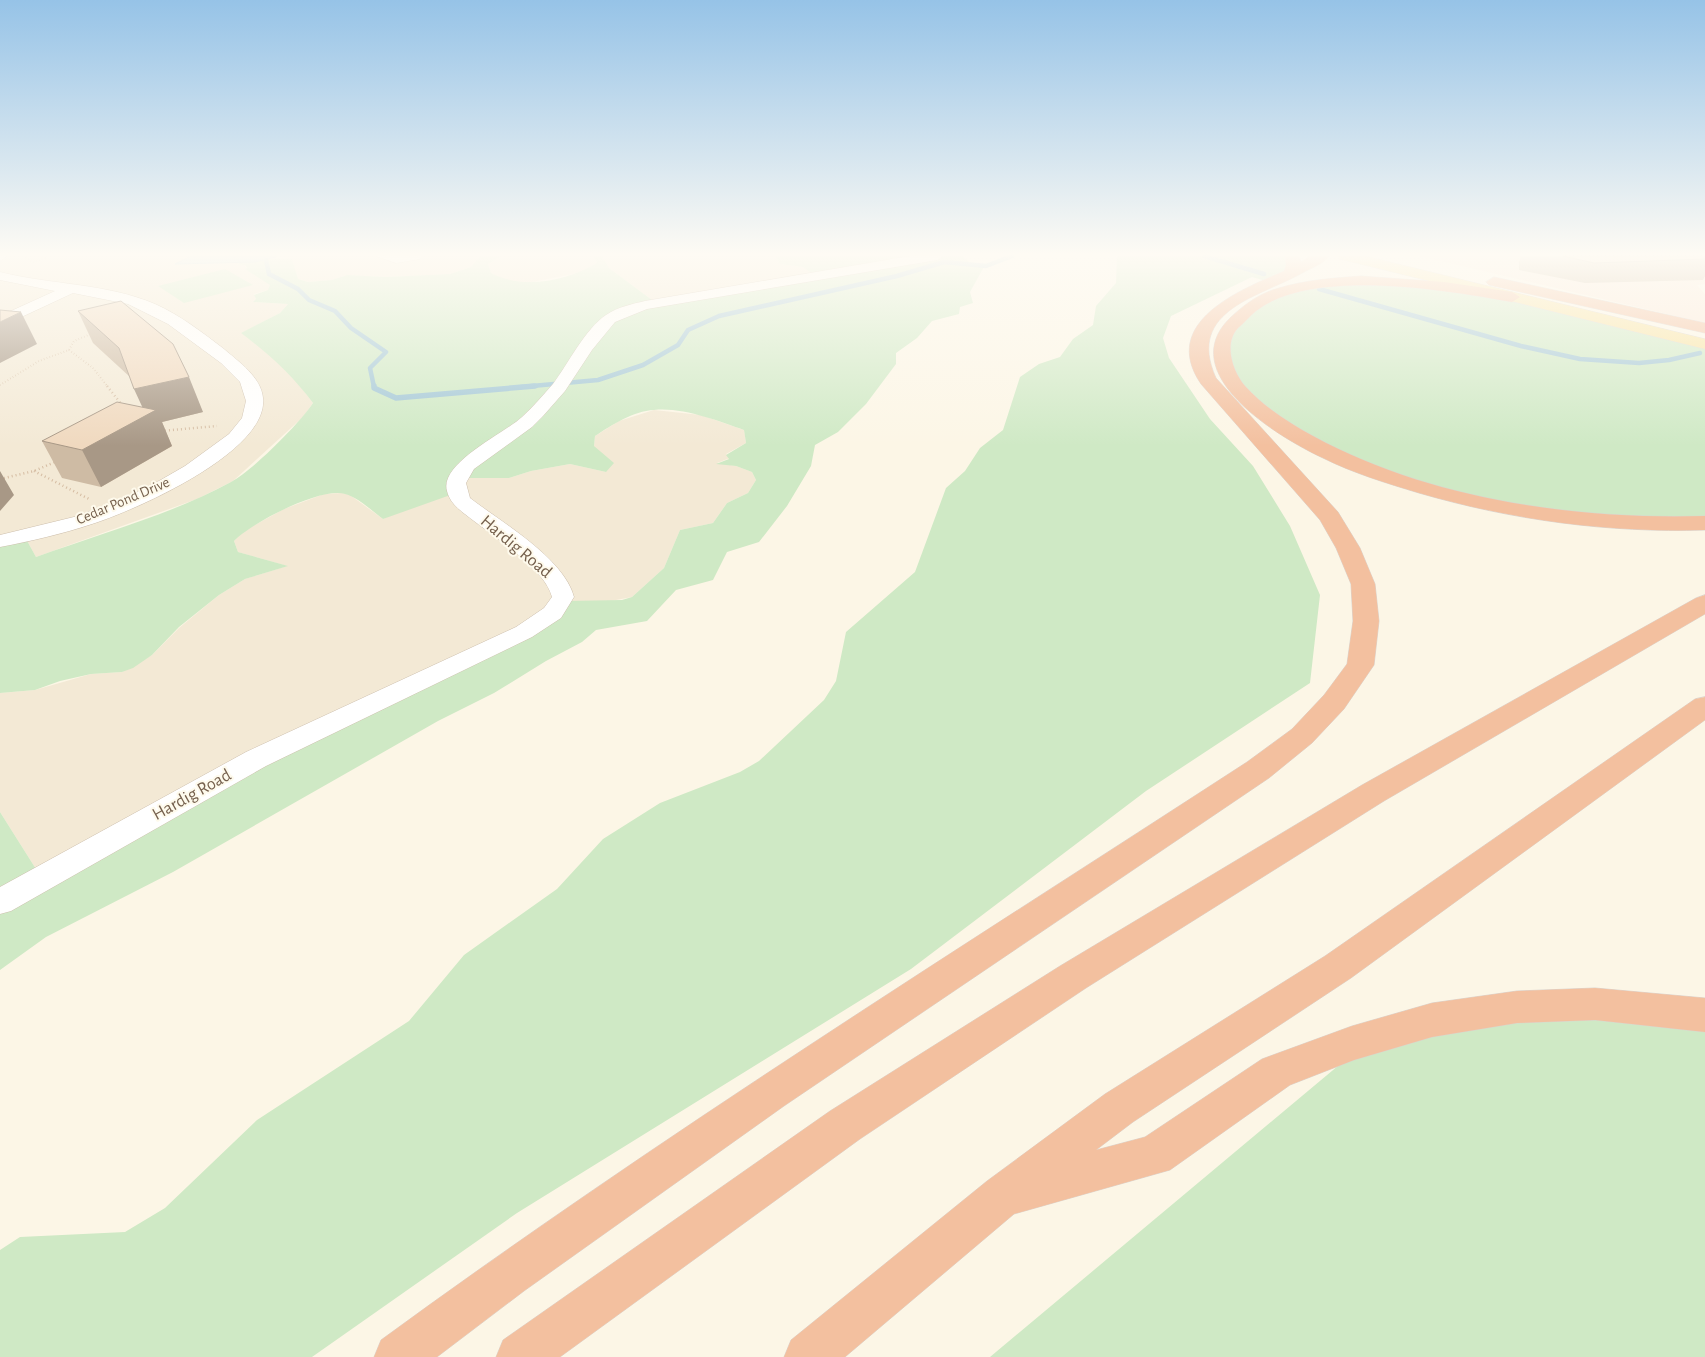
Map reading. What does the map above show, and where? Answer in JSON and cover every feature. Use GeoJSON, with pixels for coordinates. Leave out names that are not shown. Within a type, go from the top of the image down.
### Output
{"type":"FeatureCollection","features":[{"type":"Feature","properties":{"kind":"highway"},"geometry":{"type":"LineString","coordinates":[[398,1357],[508,1275],[754,1104],[1258,770],[1302,736],[1334,702],[1360,665],[1366,622],[1363,584],[1348,548],[1330,518],[1208,380],[1199,358],[1199,341],[1206,325],[1211,319]]}},
{"type":"Feature","properties":{"kind":"highway"},"geometry":{"type":"LineString","coordinates":[[1235,319],[1224,335],[1221,353],[1227,372],[1239,391],[1277,424],[1308,442],[1385,476],[1473,500],[1569,518],[1620,523],[1705,523]]}},
{"type":"Feature","properties":{"kind":"highway"},"geometry":{"type":"LineString","coordinates":[[1666,319],[1705,328]]}},
{"type":"Feature","properties":{"kind":"highway"},"geometry":{"type":"LineString","coordinates":[[520,1357],[846,1125],[1073,977],[1373,793],[1705,603]]}},
{"type":"Feature","properties":{"kind":"highway"},"geometry":{"type":"LineString","coordinates":[[808,1357],[1002,1196],[1119,1108],[1338,967],[1705,706]]}},
{"type":"Feature","properties":{"kind":"highway"},"geometry":{"type":"LineString","coordinates":[[1002,1196],[1155,1155],[1276,1072],[1352,1043],[1432,1020],[1517,1007],[1595,1004],[1705,1015]]}},
{"type":"Feature","properties":{"kind":"main road"},"geometry":{"type":"LineString","coordinates":[[1604,319],[1705,344]]}},
{"type":"Feature","properties":{"kind":"main road"},"geometry":{"type":"LineString","coordinates":[[1646,319],[1705,334]]}},
{"type":"Feature","properties":{"kind":"street","name":"Cedar Pond Drive"},"geometry":{"type":"LineString","coordinates":[[0,541],[35,534],[144,496],[202,464],[228,445],[247,425],[255,401],[252,389],[245,377],[227,360],[169,319]]}},
{"type":"Feature","properties":{"kind":"street","name":"Hardig Road"},"geometry":{"type":"LineString","coordinates":[[0,902],[256,759],[515,636],[556,610],[562,598],[561,586],[541,564],[463,502],[455,490],[459,473],[467,465],[526,423],[562,381],[605,323],[610,319]]}},
{"type":"Feature","properties":{"kind":"path"},"geometry":{"type":"LineString","coordinates":[[68,350],[70,344],[75,340],[101,330]]}},
{"type":"Feature","properties":{"kind":"path"},"geometry":{"type":"LineString","coordinates":[[0,385],[39,361],[68,350]]}},
{"type":"Feature","properties":{"kind":"path"},"geometry":{"type":"LineString","coordinates":[[68,350],[92,368],[125,408]]}},
{"type":"Feature","properties":{"kind":"path"},"geometry":{"type":"LineString","coordinates":[[159,431],[247,425]]}},
{"type":"Feature","properties":{"kind":"path"},"geometry":{"type":"LineString","coordinates":[[0,479],[34,471],[58,461]]}},
{"type":"Feature","properties":{"kind":"path"},"geometry":{"type":"LineString","coordinates":[[34,471],[92,501],[99,513]]}},
{"type":"Feature","properties":{"kind":"shaded area"},"geometry":{"type":"Polygon","coordinates":[[[0,319],[268,319],[242,333],[276,360],[295,379],[313,403],[303,417],[233,481],[197,499],[36,557],[25,537],[0,541],[0,319]]]}},
{"type":"Feature","properties":{"kind":"shaded area"},"geometry":{"type":"Polygon","coordinates":[[[1689,319],[1705,319],[1705,323],[1689,319]]]}},
{"type":"Feature","properties":{"kind":"shaded area"},"geometry":{"type":"Polygon","coordinates":[[[654,410],[701,415],[744,430],[746,443],[726,454],[730,458],[717,463],[736,466],[752,472],[756,480],[748,493],[727,503],[713,523],[680,530],[664,568],[632,597],[557,611],[41,877],[0,812],[0,693],[35,690],[91,674],[122,672],[152,655],[179,628],[219,595],[245,579],[287,566],[238,552],[234,541],[242,532],[284,509],[324,494],[342,493],[350,495],[383,519],[463,478],[509,478],[531,471],[570,464],[606,472],[594,446],[595,436],[619,421],[654,410]]]}},
{"type":"Feature","properties":{"kind":"green space"},"geometry":{"type":"Polygon","coordinates":[[[268,319],[938,319],[932,321],[917,338],[896,353],[896,364],[866,404],[838,432],[815,445],[811,466],[787,506],[759,542],[727,552],[713,580],[676,590],[647,621],[596,630],[582,642],[546,661],[494,693],[438,721],[173,872],[46,937],[0,970],[0,812],[41,877],[536,626],[566,601],[622,600],[632,597],[664,568],[680,530],[713,523],[727,503],[748,493],[756,480],[752,472],[736,466],[716,464],[729,459],[726,455],[746,443],[744,430],[688,413],[654,410],[631,416],[595,436],[594,446],[614,463],[606,472],[570,464],[531,471],[509,478],[463,478],[456,493],[383,519],[360,501],[345,494],[334,493],[320,496],[303,501],[270,516],[234,541],[238,552],[288,566],[245,579],[219,595],[179,627],[152,655],[133,668],[122,672],[91,674],[60,681],[35,690],[0,693],[0,541],[25,537],[36,557],[185,504],[231,482],[251,468],[287,434],[313,403],[280,365],[241,333],[268,319]]]}},
{"type":"Feature","properties":{"kind":"green space"},"geometry":{"type":"Polygon","coordinates":[[[1094,319],[1170,319],[1163,338],[1169,358],[1210,419],[1253,466],[1290,526],[1320,595],[1310,683],[1146,791],[911,969],[517,1213],[312,1357],[0,1357],[0,1250],[20,1237],[125,1232],[165,1208],[257,1120],[409,1021],[464,955],[557,889],[603,839],[660,803],[740,772],[759,761],[824,700],[836,681],[846,632],[915,572],[946,488],[965,471],[980,448],[1003,430],[1020,377],[1039,364],[1060,357],[1073,339],[1093,325],[1094,319]]]}},
{"type":"Feature","properties":{"kind":"green space"},"geometry":{"type":"Polygon","coordinates":[[[1241,319],[1595,319],[1705,344],[1705,523],[1503,508],[1361,466],[1244,396],[1222,346],[1232,325],[1241,319]]]}},
{"type":"Feature","properties":{"kind":"green space"},"geometry":{"type":"Polygon","coordinates":[[[1705,1014],[1705,1357],[990,1357],[1351,1055],[1438,1017],[1705,1014]]]}},
{"type":"Feature","properties":{"kind":"building"},"geometry":{"type":"Polygon","coordinates":[[[87,319],[143,319],[173,344],[189,377],[134,389],[119,348],[87,319]]]}},
{"type":"Feature","properties":{"kind":"building"},"geometry":{"type":"Polygon","coordinates":[[[117,402],[156,410],[82,450],[42,441],[117,402]]]}},
{"type":"Feature","properties":{"kind":"waterway"},"geometry":{"type":"LineString","coordinates":[[343,319],[351,328],[386,352],[370,368],[374,387]]}},
{"type":"Feature","properties":{"kind":"waterway"},"geometry":{"type":"LineString","coordinates":[[521,387],[598,380],[643,365],[678,345],[688,330],[712,319]]}},
{"type":"Feature","properties":{"kind":"waterway"},"geometry":{"type":"LineString","coordinates":[[1426,319],[1521,346],[1580,359],[1639,363],[1669,360],[1700,353]]}},
{"type":"Feature","properties":{"kind":"waterway"},"geometry":{"type":"LineString","coordinates":[[374,387],[396,398],[535,386]]}}]}
